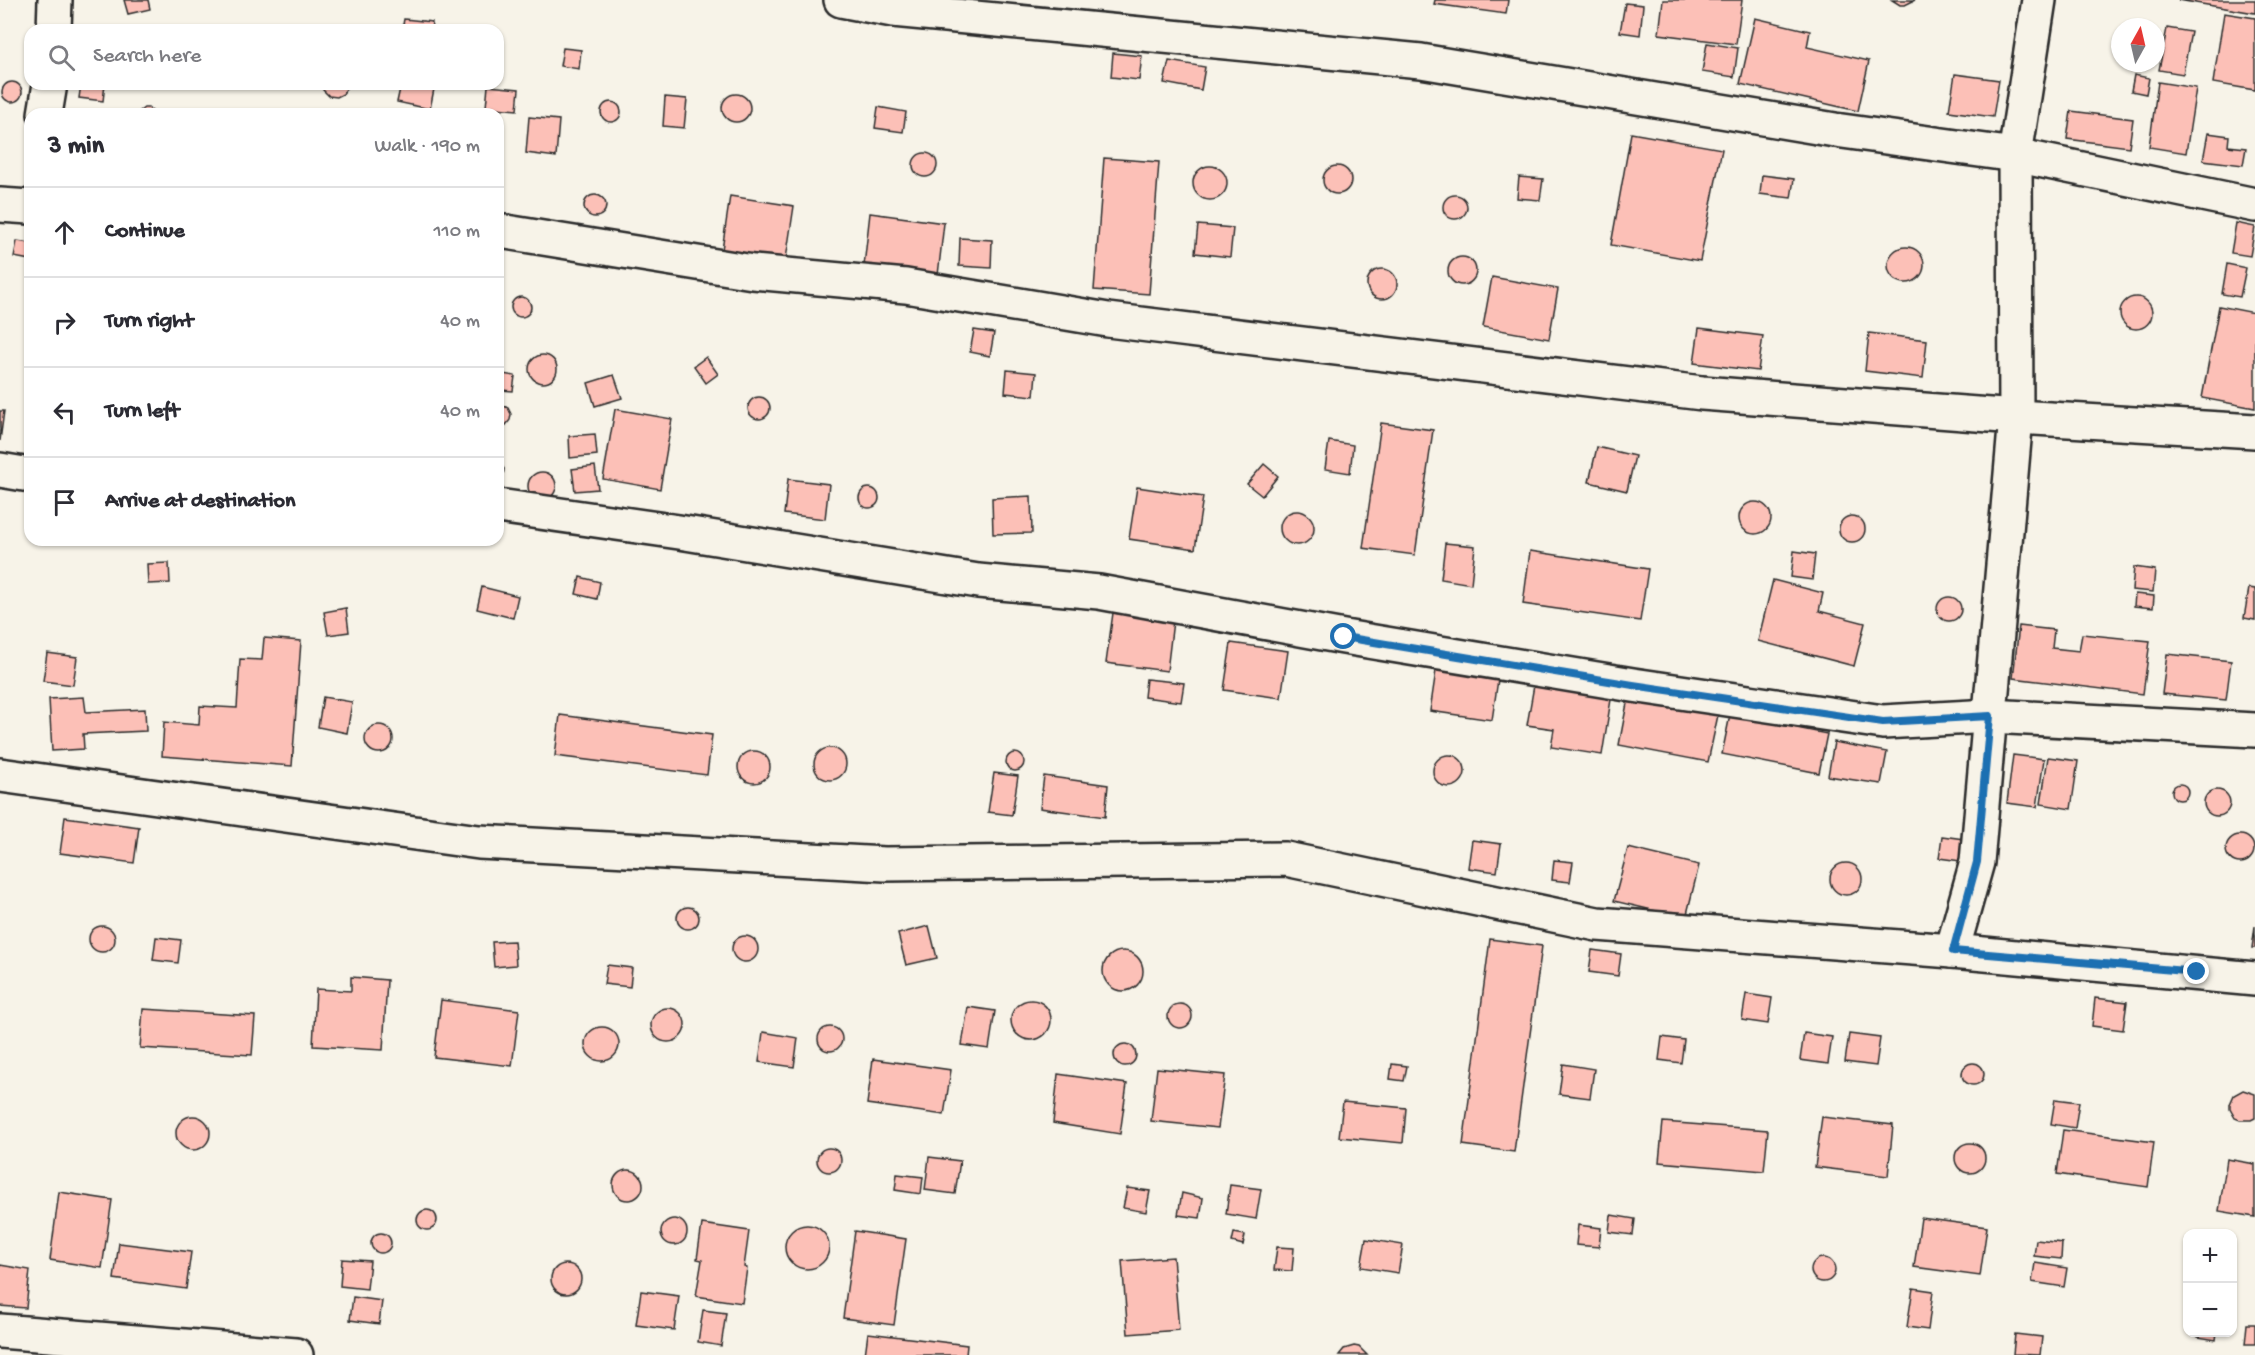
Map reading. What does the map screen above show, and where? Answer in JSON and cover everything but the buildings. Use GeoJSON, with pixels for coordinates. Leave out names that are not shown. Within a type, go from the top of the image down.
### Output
{"type":"FeatureCollection","features":[{"type":"Feature","properties":{"kind":"street"},"geometry":{"type":"LineString","coordinates":[[54,24],[55,0]]}},
{"type":"Feature","properties":{"kind":"street"},"geometry":{"type":"LineString","coordinates":[[841,0],[893,10],[1421,61],[1835,130],[2015,155],[2255,205]]}},
{"type":"Feature","properties":{"kind":"street"},"geometry":{"type":"LineString","coordinates":[[1953,951],[1977,862],[2016,417],[2015,155],[2039,0]]}},
{"type":"Feature","properties":{"kind":"street"},"geometry":{"type":"LineString","coordinates":[[46,108],[49,90]]}},
{"type":"Feature","properties":{"kind":"street"},"geometry":{"type":"LineString","coordinates":[[0,205],[24,207]]}},
{"type":"Feature","properties":{"kind":"street"},"geometry":{"type":"LineString","coordinates":[[506,232],[753,272],[906,286],[1108,320],[1702,393],[2016,417],[2255,431]]}},
{"type":"Feature","properties":{"kind":"street"},"geometry":{"type":"LineString","coordinates":[[0,470],[24,475]]}},
{"type":"Feature","properties":{"kind":"street"},"geometry":{"type":"LineString","coordinates":[[504,507],[679,532],[978,581],[1099,592],[1621,684],[1883,722],[1990,716],[2255,730]]}},
{"type":"Feature","properties":{"kind":"street"},"geometry":{"type":"LineString","coordinates":[[0,775],[479,842],[885,864],[1286,859],[1597,924],[1953,951],[2255,979]]}},
{"type":"Feature","properties":{"kind":"street"},"geometry":{"type":"LineString","coordinates":[[0,1331],[296,1355]]}},
{"type":"Feature","properties":{"kind":"route"},"geometry":{"type":"LineString","coordinates":[[1344,637],[1633,685],[1883,722],[1990,716],[1977,862],[1953,951],[2197,972]]}}]}
